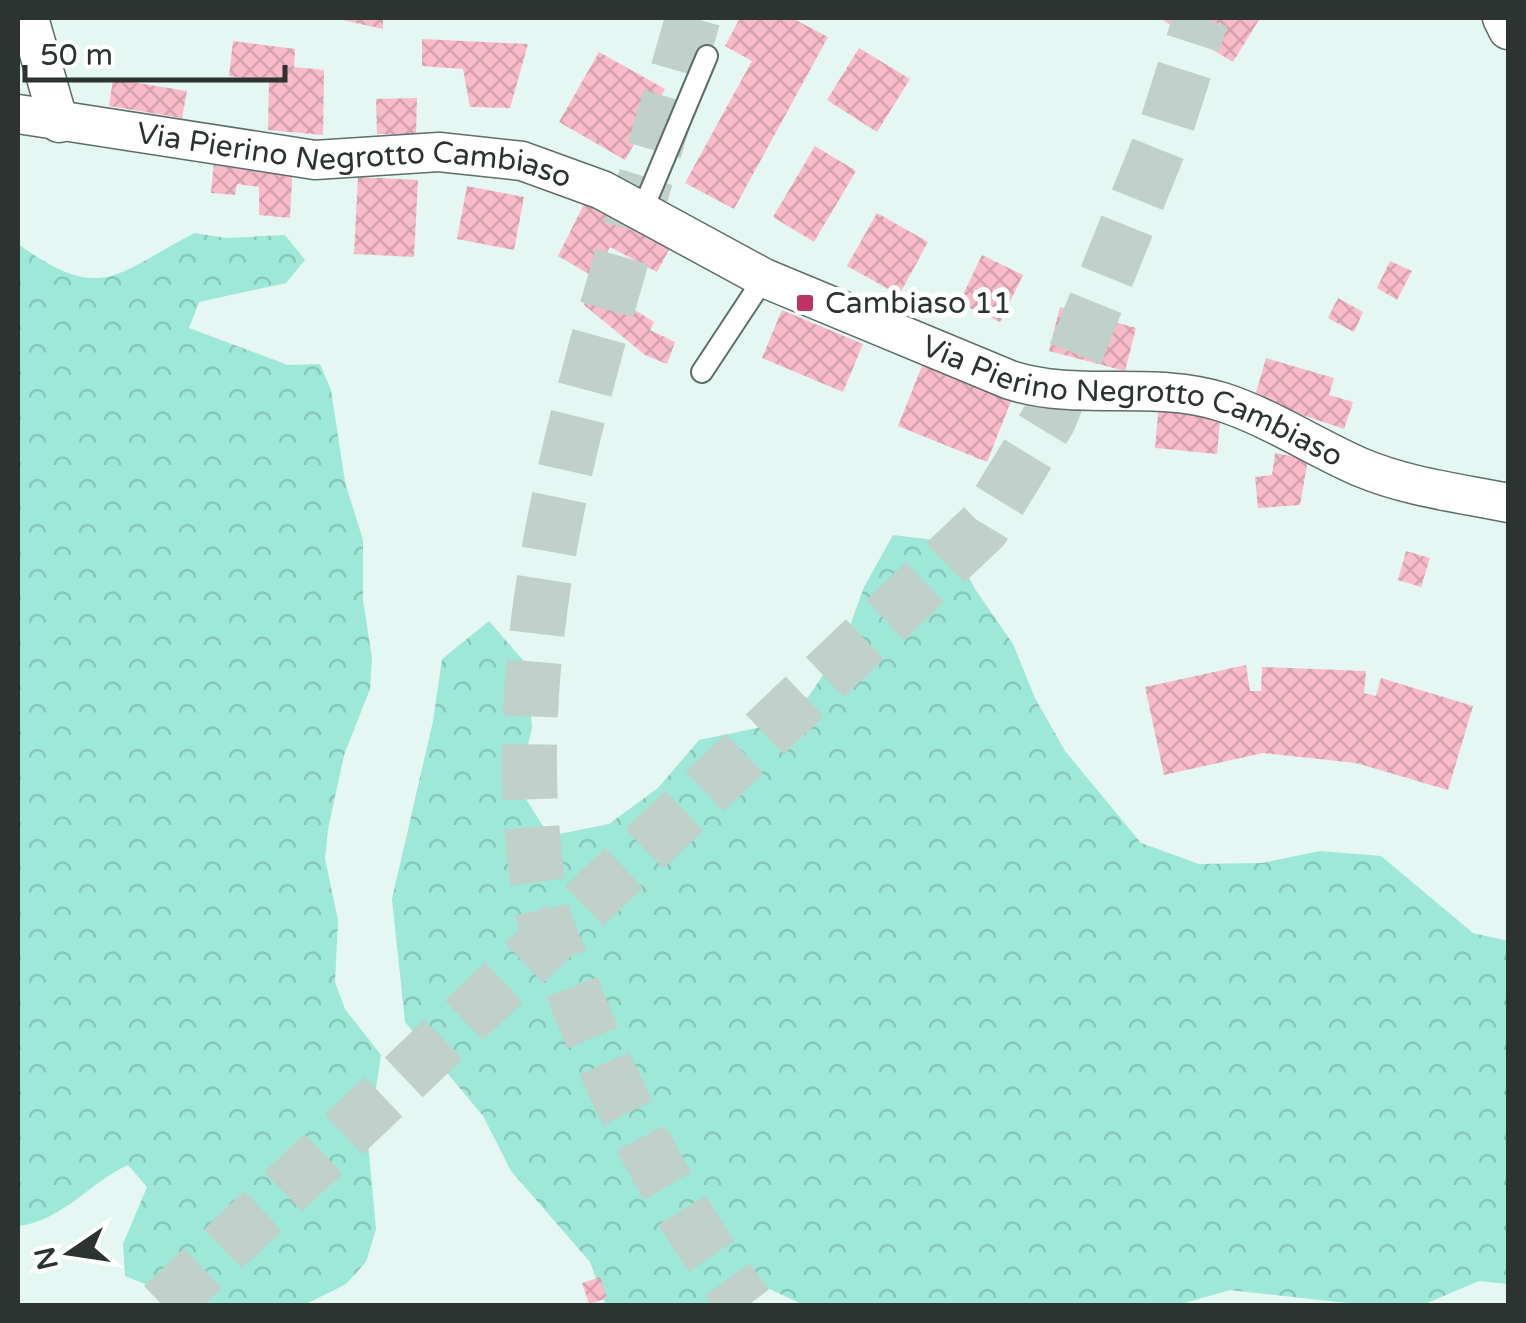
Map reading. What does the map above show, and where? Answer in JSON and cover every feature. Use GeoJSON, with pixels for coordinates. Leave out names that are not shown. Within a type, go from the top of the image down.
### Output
{"type":"FeatureCollection","features":[{"type":"Feature","properties":{"kind":"street"},"geometry":{"type":"LineString","coordinates":[[30,18],[59,123]]}},
{"type":"Feature","properties":{"kind":"street"},"geometry":{"type":"LineString","coordinates":[[1502,18],[1508,30]]}},
{"type":"Feature","properties":{"kind":"street","name":"Via Pierino Negrotto Cambiaso"},"geometry":{"type":"LineString","coordinates":[[18,114],[315,160],[439,152],[501,156],[602,190],[764,278],[946,357],[1042,390],[1148,391],[1222,402],[1362,468],[1401,481],[1508,503]]}},
{"type":"Feature","properties":{"kind":"lane"},"geometry":{"type":"LineString","coordinates":[[642,210],[707,56]]}},
{"type":"Feature","properties":{"kind":"lane"},"geometry":{"type":"LineString","coordinates":[[702,372],[764,278]]}},
{"type":"Feature","properties":{"kind":"green space"},"geometry":{"type":"Polygon","coordinates":[[[195,233],[226,238],[285,235],[305,260],[286,283],[199,302],[189,328],[288,365],[320,364],[331,390],[345,482],[363,540],[363,600],[372,658],[370,689],[344,755],[325,859],[338,920],[335,982],[345,1009],[381,1055],[368,1142],[376,1229],[366,1262],[346,1284],[304,1305],[174,1306],[152,1287],[125,1276],[123,1244],[147,1187],[128,1165],[48,1217],[18,1226],[18,244],[70,274],[107,277],[195,233]]]}},
{"type":"Feature","properties":{"kind":"green space"},"geometry":{"type":"Polygon","coordinates":[[[893,535],[951,542],[975,589],[1013,644],[1035,698],[1065,751],[1141,843],[1199,864],[1262,863],[1320,851],[1381,856],[1473,933],[1508,941],[1508,1284],[1479,1281],[1420,1306],[1365,1305],[1230,1290],[1174,1306],[806,1306],[763,1286],[742,1305],[606,1305],[590,1262],[511,1171],[483,1116],[405,1022],[392,899],[433,721],[442,659],[489,621],[527,665],[532,728],[518,786],[549,836],[609,824],[658,788],[699,740],[757,728],[809,696],[843,645],[864,587],[893,535]]]}},
{"type":"Feature","properties":{"kind":"building"},"geometry":{"type":"Polygon","coordinates":[[[338,18],[383,18],[383,29],[338,19],[338,18]]]}},
{"type":"Feature","properties":{"kind":"building"},"geometry":{"type":"Polygon","coordinates":[[[740,18],[792,18],[828,37],[734,209],[685,183],[752,61],[725,46],[740,18]]]}},
{"type":"Feature","properties":{"kind":"building"},"geometry":{"type":"Polygon","coordinates":[[[1260,18],[1233,62],[1164,21],[1260,18]]]}},
{"type":"Feature","properties":{"kind":"building"},"geometry":{"type":"Polygon","coordinates":[[[422,39],[528,44],[510,108],[470,107],[463,69],[422,66],[422,39]]]}},
{"type":"Feature","properties":{"kind":"building"},"geometry":{"type":"Polygon","coordinates":[[[233,41],[295,49],[294,67],[324,70],[323,135],[268,130],[269,81],[229,76],[233,41]]]}},
{"type":"Feature","properties":{"kind":"building"},"geometry":{"type":"Polygon","coordinates":[[[859,48],[910,79],[877,132],[827,100],[859,48]]]}},
{"type":"Feature","properties":{"kind":"building"},"geometry":{"type":"Polygon","coordinates":[[[599,52],[665,89],[625,160],[559,122],[599,52]]]}},
{"type":"Feature","properties":{"kind":"building"},"geometry":{"type":"Polygon","coordinates":[[[113,79],[187,91],[182,118],[109,106],[113,79]]]}},
{"type":"Feature","properties":{"kind":"building"},"geometry":{"type":"Polygon","coordinates":[[[417,98],[416,135],[377,134],[376,99],[417,98]]]}},
{"type":"Feature","properties":{"kind":"building"},"geometry":{"type":"Polygon","coordinates":[[[815,146],[856,171],[814,242],[773,217],[815,146]]]}},
{"type":"Feature","properties":{"kind":"building"},"geometry":{"type":"Polygon","coordinates":[[[215,151],[293,162],[290,218],[259,215],[259,187],[237,184],[235,195],[211,193],[215,151]]]}},
{"type":"Feature","properties":{"kind":"building"},"geometry":{"type":"Polygon","coordinates":[[[358,177],[418,180],[414,257],[354,254],[358,177]]]}},
{"type":"Feature","properties":{"kind":"building"},"geometry":{"type":"Polygon","coordinates":[[[467,186],[524,197],[514,250],[457,239],[467,186]]]}},
{"type":"Feature","properties":{"kind":"building"},"geometry":{"type":"Polygon","coordinates":[[[585,202],[671,246],[657,272],[610,247],[594,277],[558,256],[585,202]]]}},
{"type":"Feature","properties":{"kind":"building"},"geometry":{"type":"Polygon","coordinates":[[[877,213],[928,242],[899,295],[847,266],[877,213]]]}},
{"type":"Feature","properties":{"kind":"building"},"geometry":{"type":"Polygon","coordinates":[[[982,255],[1023,275],[1000,322],[959,303],[982,255]]]}},
{"type":"Feature","properties":{"kind":"building"},"geometry":{"type":"Polygon","coordinates":[[[1390,261],[1412,271],[1397,300],[1377,288],[1390,261]]]}},
{"type":"Feature","properties":{"kind":"building"},"geometry":{"type":"Polygon","coordinates":[[[598,274],[619,284],[614,297],[654,322],[650,330],[675,342],[667,364],[645,355],[584,305],[598,274]]]}},
{"type":"Feature","properties":{"kind":"building"},"geometry":{"type":"Polygon","coordinates":[[[1338,298],[1363,312],[1354,332],[1328,318],[1338,298]]]}},
{"type":"Feature","properties":{"kind":"building"},"geometry":{"type":"Polygon","coordinates":[[[1060,307],[1136,328],[1125,371],[1049,351],[1060,307]]]}},
{"type":"Feature","properties":{"kind":"building"},"geometry":{"type":"Polygon","coordinates":[[[782,310],[863,344],[843,392],[762,358],[782,310]]]}},
{"type":"Feature","properties":{"kind":"building"},"geometry":{"type":"Polygon","coordinates":[[[1266,358],[1334,378],[1329,395],[1353,402],[1344,429],[1254,399],[1266,358]]]}},
{"type":"Feature","properties":{"kind":"building"},"geometry":{"type":"Polygon","coordinates":[[[924,361],[1013,396],[987,462],[898,426],[924,361]]]}},
{"type":"Feature","properties":{"kind":"building"},"geometry":{"type":"Polygon","coordinates":[[[1159,404],[1221,410],[1217,454],[1155,448],[1159,404]]]}},
{"type":"Feature","properties":{"kind":"building"},"geometry":{"type":"Polygon","coordinates":[[[1275,453],[1308,459],[1300,505],[1258,508],[1255,477],[1272,475],[1275,453]]]}},
{"type":"Feature","properties":{"kind":"building"},"geometry":{"type":"Polygon","coordinates":[[[1406,551],[1430,558],[1421,587],[1398,580],[1406,551]]]}},
{"type":"Feature","properties":{"kind":"building"},"geometry":{"type":"Polygon","coordinates":[[[1246,665],[1250,691],[1261,691],[1262,667],[1366,671],[1364,693],[1376,696],[1381,678],[1473,706],[1448,790],[1356,763],[1263,753],[1164,775],[1145,687],[1246,665]]]}},
{"type":"Feature","properties":{"kind":"building"},"geometry":{"type":"Polygon","coordinates":[[[600,1277],[607,1298],[589,1304],[582,1283],[600,1277]]]}},
{"type":"Feature","properties":{"kind":"tunnel"},"geometry":{"type":"LineString","coordinates":[[693,18],[597,344],[569,455],[546,567],[533,679],[530,791],[543,914],[587,1025],[647,1150],[694,1230],[747,1306]]}},
{"type":"Feature","properties":{"kind":"tunnel"},"geometry":{"type":"LineString","coordinates":[[163,1306],[983,527],[1049,419],[1164,134],[1201,18]]}},
{"type":"Feature","properties":{"kind":"place","name":"Cambiaso 11"},"geometry":{"type":"Point","coordinates":[805,303]}}]}
